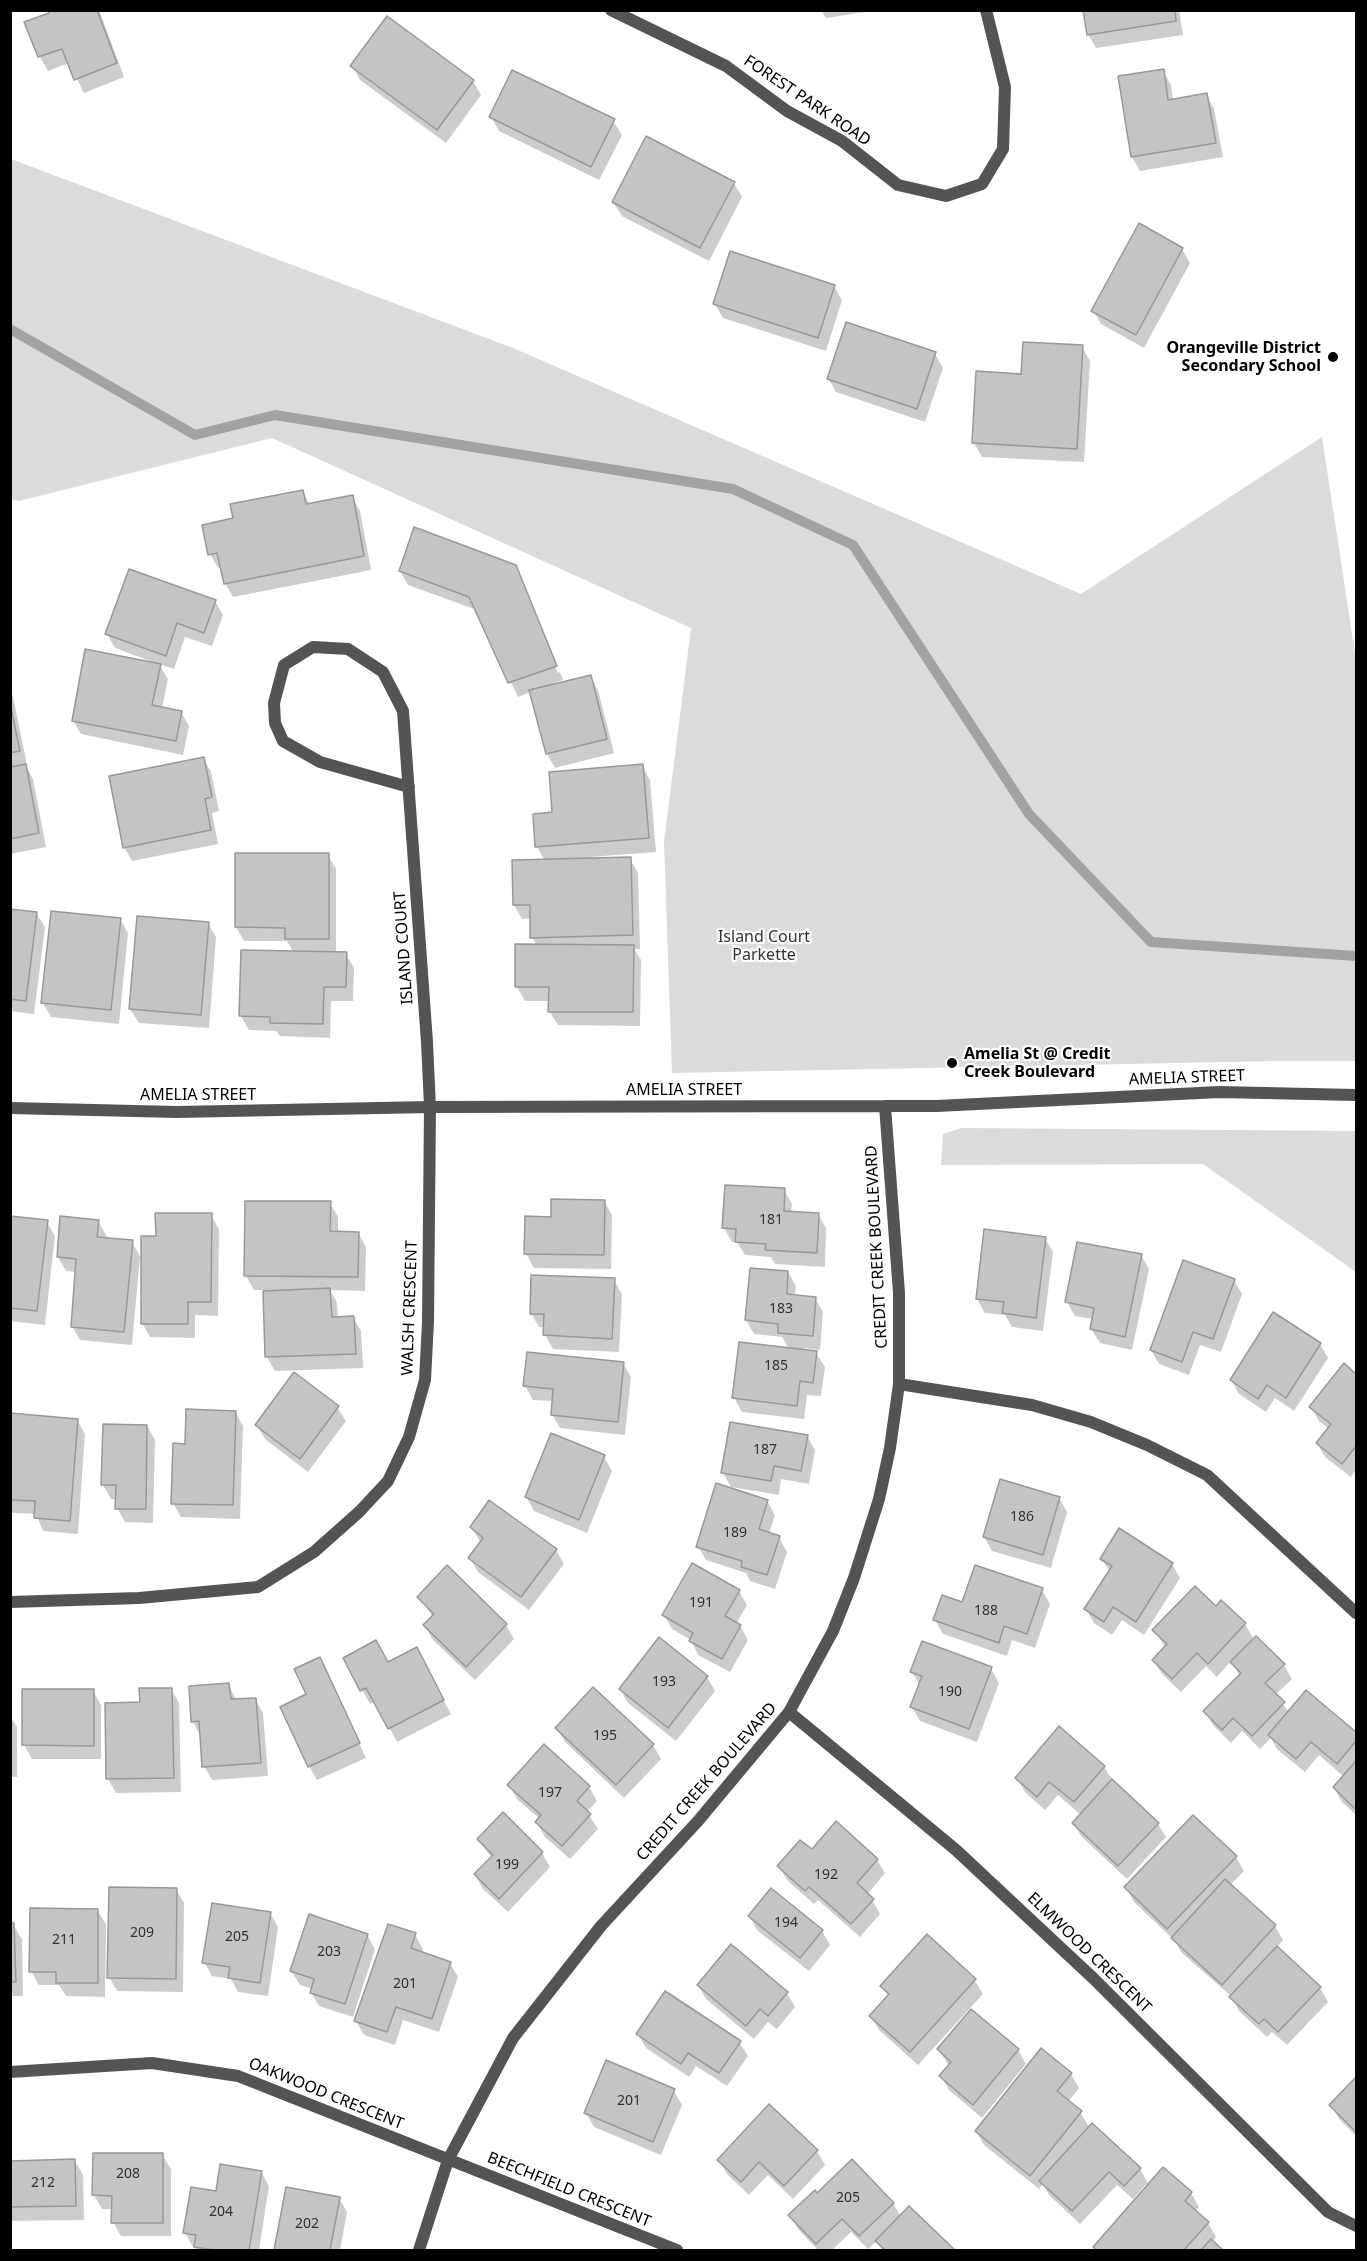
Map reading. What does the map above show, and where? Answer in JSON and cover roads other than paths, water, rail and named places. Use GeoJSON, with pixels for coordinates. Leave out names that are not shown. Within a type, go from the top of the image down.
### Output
{"type":"FeatureCollection","features":[{"type":"Feature","properties":{"kind":"street","name":"FOREST PARK ROAD"},"geometry":{"type":"LineString","coordinates":[[611,10],[726,66],[787,111],[843,141],[898,185],[946,196],[982,184],[1003,149],[1005,87],[986,10]]}},
{"type":"Feature","properties":{"kind":"street","name":"ISLAND COURT"},"geometry":{"type":"LineString","coordinates":[[409,787],[320,762],[284,741],[275,723],[274,703],[284,664],[313,647],[348,649],[383,672],[403,711],[409,787],[430,1107]]}},
{"type":"Feature","properties":{"kind":"street","name":"AMELIA STREET"},"geometry":{"type":"LineString","coordinates":[[10,1108],[177,1112],[430,1107],[885,1106],[1220,1092],[1356,1095]]}},
{"type":"Feature","properties":{"kind":"street","name":"CREDIT CREEK BOULEVARD"},"geometry":{"type":"LineString","coordinates":[[419,2250],[448,2160],[513,2038],[601,1926],[698,1821],[789,1712],[833,1631],[854,1578],[879,1499],[890,1448],[899,1384],[899,1293],[885,1106]]}},
{"type":"Feature","properties":{"kind":"street","name":"WALSH CRESCENT"},"geometry":{"type":"LineString","coordinates":[[10,1602],[139,1598],[258,1587],[314,1552],[359,1512],[388,1481],[409,1437],[425,1380],[428,1322],[430,1107]]}},
{"type":"Feature","properties":{"kind":"street"},"geometry":{"type":"LineString","coordinates":[[899,1384],[1032,1405],[1091,1422],[1207,1475],[1356,1613]]}},
{"type":"Feature","properties":{"kind":"street","name":"ELMWOOD CRESCENT"},"geometry":{"type":"LineString","coordinates":[[789,1712],[956,1850],[1094,1979],[1328,2212],[1356,2226]]}},
{"type":"Feature","properties":{"kind":"street","name":"OAKWOOD CRESCENT"},"geometry":{"type":"LineString","coordinates":[[10,2072],[152,2063],[238,2076],[448,2160]]}},
{"type":"Feature","properties":{"kind":"street","name":"BEECHFIELD CRESCENT"},"geometry":{"type":"LineString","coordinates":[[448,2160],[677,2250]]}},
{"type":"Feature","properties":{"kind":"waterway"},"geometry":{"type":"LineString","coordinates":[[10,329],[195,435],[275,415],[733,489],[853,545],[1029,814],[1151,942],[1356,956]]}},
{"type":"Feature","properties":{"kind":"place","name":"Orangeville District Secondary School"},"geometry":{"type":"Point","coordinates":[1333,357]}},
{"type":"Feature","properties":{"kind":"place","name":"Amelia St @ Credit Creek Boulevard"},"geometry":{"type":"Point","coordinates":[952,1063]}},
{"type":"Feature","properties":{"kind":"park label","name":"Island Court Parkette"},"geometry":{"type":"Point","coordinates":[764,946]}}]}
